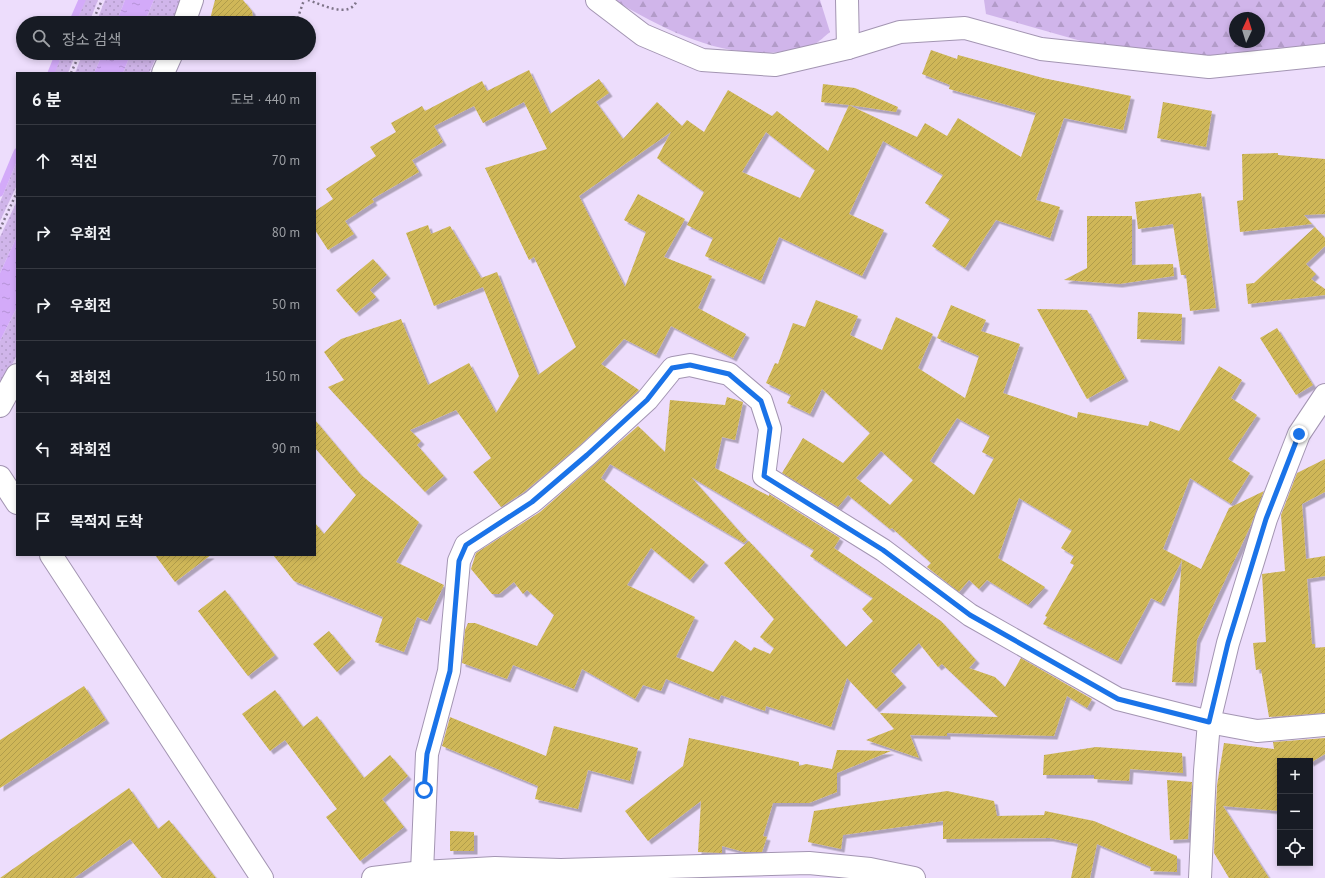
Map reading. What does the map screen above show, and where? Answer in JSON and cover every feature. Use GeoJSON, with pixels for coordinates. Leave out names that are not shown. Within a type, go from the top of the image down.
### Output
{"type":"FeatureCollection","features":[{"type":"Feature","properties":{"kind":"street"},"geometry":{"type":"LineString","coordinates":[[186,16],[192,0]]}},
{"type":"Feature","properties":{"kind":"street"},"geometry":{"type":"LineString","coordinates":[[596,0],[643,35],[702,60],[775,65],[848,48],[900,32],[965,28],[1041,49],[1209,67],[1325,56]]}},
{"type":"Feature","properties":{"kind":"street"},"geometry":{"type":"LineString","coordinates":[[847,0],[848,48]]}},
{"type":"Feature","properties":{"kind":"street"},"geometry":{"type":"LineString","coordinates":[[163,72],[169,60]]}},
{"type":"Feature","properties":{"kind":"street"},"geometry":{"type":"LineString","coordinates":[[422,872],[427,754],[450,671],[459,561],[466,545],[532,502],[647,400],[672,368],[690,365],[729,374],[761,401],[770,428],[764,476],[883,550],[970,615],[1118,699],[1209,722],[1257,731],[1325,725]]}},
{"type":"Feature","properties":{"kind":"street"},"geometry":{"type":"LineString","coordinates":[[0,406],[16,377]]}},
{"type":"Feature","properties":{"kind":"street"},"geometry":{"type":"LineString","coordinates":[[1200,878],[1209,722],[1228,643],[1266,519],[1299,434],[1325,395]]}},
{"type":"Feature","properties":{"kind":"street"},"geometry":{"type":"LineString","coordinates":[[0,477],[16,501]]}},
{"type":"Feature","properties":{"kind":"street"},"geometry":{"type":"LineString","coordinates":[[52,556],[262,878]]}},
{"type":"Feature","properties":{"kind":"street"},"geometry":{"type":"LineString","coordinates":[[373,878],[422,872],[495,868],[562,874],[808,863],[870,869],[914,878]]}},
{"type":"Feature","properties":{"kind":"path"},"geometry":{"type":"LineString","coordinates":[[95,16],[102,0]]}},
{"type":"Feature","properties":{"kind":"path"},"geometry":{"type":"LineString","coordinates":[[298,16],[304,0]]}},
{"type":"Feature","properties":{"kind":"path"},"geometry":{"type":"LineString","coordinates":[[308,0],[339,10],[349,9],[355,6],[357,0]]}},
{"type":"Feature","properties":{"kind":"path"},"geometry":{"type":"LineString","coordinates":[[71,72],[77,60]]}},
{"type":"Feature","properties":{"kind":"path"},"geometry":{"type":"LineString","coordinates":[[0,228],[16,194]]}},
{"type":"Feature","properties":{"kind":"green space"},"geometry":{"type":"Polygon","coordinates":[[[85,0],[98,0],[92,16],[79,16],[85,0]]]}},
{"type":"Feature","properties":{"kind":"green space"},"geometry":{"type":"Polygon","coordinates":[[[105,0],[125,0],[119,16],[99,16],[105,0]]]}},
{"type":"Feature","properties":{"kind":"green space"},"geometry":{"type":"Polygon","coordinates":[[[154,0],[181,0],[174,16],[147,16],[154,0]]]}},
{"type":"Feature","properties":{"kind":"green space"},"geometry":{"type":"Polygon","coordinates":[[[614,0],[820,0],[830,32],[808,47],[768,53],[745,52],[699,42],[655,23],[614,0]]]}},
{"type":"Feature","properties":{"kind":"green space"},"geometry":{"type":"Polygon","coordinates":[[[984,0],[1325,0],[1325,45],[1204,57],[1088,43],[986,14],[984,0]]]}},
{"type":"Feature","properties":{"kind":"green space"},"geometry":{"type":"Polygon","coordinates":[[[60,60],[73,60],[68,72],[54,72],[60,60]]]}},
{"type":"Feature","properties":{"kind":"green space"},"geometry":{"type":"Polygon","coordinates":[[[80,60],[100,60],[94,72],[75,72],[80,60]]]}},
{"type":"Feature","properties":{"kind":"green space"},"geometry":{"type":"Polygon","coordinates":[[[128,60],[155,60],[149,72],[123,72],[128,60]]]}},
{"type":"Feature","properties":{"kind":"green space"},"geometry":{"type":"Polygon","coordinates":[[[16,163],[16,187],[0,221],[0,202],[16,163]]]}},
{"type":"Feature","properties":{"kind":"green space"},"geometry":{"type":"Polygon","coordinates":[[[16,203],[16,238],[0,273],[0,237],[16,203]]]}},
{"type":"Feature","properties":{"kind":"green space"},"geometry":{"type":"Polygon","coordinates":[[[16,309],[16,357],[0,387],[0,341],[16,309]]]}},
{"type":"Feature","properties":{"kind":"water"},"geometry":{"type":"Polygon","coordinates":[[[125,0],[154,0],[147,16],[119,16],[125,0]]]}},
{"type":"Feature","properties":{"kind":"water"},"geometry":{"type":"Polygon","coordinates":[[[100,60],[128,60],[123,72],[94,72],[100,60]]]}},
{"type":"Feature","properties":{"kind":"water"},"geometry":{"type":"Polygon","coordinates":[[[16,238],[16,309],[0,341],[0,273],[16,238]]]}},
{"type":"Feature","properties":{"kind":"building"},"geometry":{"type":"Polygon","coordinates":[[[215,0],[243,0],[252,11],[253,16],[211,16],[215,0]]]}},
{"type":"Feature","properties":{"kind":"building"},"geometry":{"type":"Polygon","coordinates":[[[931,50],[957,59],[958,55],[1043,78],[1131,96],[1123,130],[1064,118],[1036,200],[1060,207],[1050,238],[996,220],[965,268],[932,246],[950,219],[925,203],[943,175],[883,141],[849,214],[884,230],[862,276],[779,237],[761,281],[705,256],[713,238],[687,225],[704,192],[657,158],[671,132],[579,196],[625,287],[646,232],[624,220],[638,194],[685,219],[664,257],[712,276],[698,308],[746,334],[733,358],[671,326],[656,355],[624,339],[601,364],[639,390],[579,446],[524,492],[501,507],[473,472],[491,458],[456,410],[410,430],[421,441],[417,445],[444,476],[425,492],[328,387],[344,380],[324,352],[341,339],[401,319],[428,385],[469,363],[496,413],[519,376],[483,287],[434,306],[406,233],[428,225],[431,234],[450,226],[481,278],[497,272],[538,375],[576,347],[534,257],[529,260],[485,168],[547,149],[524,102],[483,123],[474,106],[434,126],[443,142],[412,160],[419,172],[372,199],[374,202],[345,221],[354,234],[328,250],[316,232],[316,210],[333,199],[326,189],[376,156],[370,147],[396,132],[391,123],[422,106],[425,111],[482,81],[487,91],[529,70],[550,114],[599,79],[609,93],[596,102],[623,139],[657,102],[682,126],[687,120],[704,132],[728,90],[772,116],[777,111],[828,151],[849,105],[917,137],[925,123],[947,136],[958,118],[1021,157],[1036,113],[949,89],[950,85],[922,74],[931,50]],[[766,132],[742,172],[800,198],[815,170],[766,132]]]}},
{"type":"Feature","properties":{"kind":"building"},"geometry":{"type":"Polygon","coordinates":[[[823,84],[855,88],[898,107],[896,112],[821,102],[823,84]]]}},
{"type":"Feature","properties":{"kind":"building"},"geometry":{"type":"Polygon","coordinates":[[[1163,102],[1212,111],[1206,147],[1157,138],[1163,102]]]}},
{"type":"Feature","properties":{"kind":"building"},"geometry":{"type":"Polygon","coordinates":[[[1278,153],[1278,155],[1325,159],[1325,214],[1304,215],[1312,224],[1240,232],[1237,201],[1243,200],[1242,154],[1278,153]]]}},
{"type":"Feature","properties":{"kind":"building"},"geometry":{"type":"Polygon","coordinates":[[[1201,193],[1216,308],[1190,311],[1186,275],[1181,275],[1173,224],[1138,229],[1135,202],[1201,193]]]}},
{"type":"Feature","properties":{"kind":"building"},"geometry":{"type":"Polygon","coordinates":[[[1087,216],[1132,216],[1132,265],[1173,264],[1174,276],[1119,284],[1064,280],[1087,268],[1087,216]]]}},
{"type":"Feature","properties":{"kind":"building"},"geometry":{"type":"Polygon","coordinates":[[[1315,227],[1325,238],[1325,246],[1306,264],[1316,274],[1311,279],[1325,289],[1325,295],[1248,304],[1246,284],[1254,283],[1315,227]]]}},
{"type":"Feature","properties":{"kind":"building"},"geometry":{"type":"Polygon","coordinates":[[[373,259],[387,275],[370,290],[376,297],[356,313],[336,290],[373,259]]]}},
{"type":"Feature","properties":{"kind":"building"},"geometry":{"type":"Polygon","coordinates":[[[816,300],[858,316],[850,335],[882,350],[896,317],[933,334],[918,368],[965,398],[979,356],[937,338],[951,305],[986,320],[981,331],[1020,344],[1003,393],[1077,418],[1078,412],[1148,426],[1150,421],[1179,431],[1219,366],[1242,380],[1231,398],[1257,415],[1228,459],[1250,473],[1231,504],[1190,478],[1163,549],[1201,569],[1229,508],[1264,491],[1250,527],[1197,640],[1193,683],[1172,682],[1182,560],[1161,603],[1151,598],[1118,661],[1043,624],[1047,617],[1045,616],[1074,565],[1070,563],[1074,556],[1061,548],[1072,530],[1019,498],[998,558],[1045,587],[1028,605],[987,580],[979,589],[969,580],[959,592],[927,567],[931,563],[892,528],[890,529],[848,495],[838,507],[782,473],[803,438],[843,463],[870,433],[822,389],[810,414],[787,403],[791,395],[766,383],[775,363],[778,364],[793,323],[805,327],[816,300]],[[957,418],[930,461],[974,495],[994,458],[982,452],[990,436],[957,418]],[[881,451],[856,478],[890,505],[913,480],[881,451]]]}},
{"type":"Feature","properties":{"kind":"building"},"geometry":{"type":"Polygon","coordinates":[[[1037,309],[1087,310],[1125,378],[1087,399],[1037,309]]]}},
{"type":"Feature","properties":{"kind":"building"},"geometry":{"type":"Polygon","coordinates":[[[1138,312],[1182,314],[1181,341],[1137,339],[1138,312]]]}},
{"type":"Feature","properties":{"kind":"building"},"geometry":{"type":"Polygon","coordinates":[[[1277,328],[1313,385],[1296,395],[1260,338],[1277,328]]]}},
{"type":"Feature","properties":{"kind":"building"},"geometry":{"type":"Polygon","coordinates":[[[727,397],[743,402],[735,440],[722,437],[715,468],[769,496],[769,494],[840,538],[834,548],[941,621],[976,660],[969,668],[995,677],[1005,687],[1021,658],[1092,699],[1087,708],[1067,696],[1054,736],[947,733],[947,736],[910,735],[919,758],[866,740],[894,729],[880,713],[998,717],[942,664],[938,667],[919,643],[891,671],[903,684],[876,709],[847,678],[831,727],[766,706],[765,711],[721,695],[719,700],[666,679],[661,691],[643,685],[635,699],[582,669],[574,689],[513,665],[507,679],[462,663],[465,630],[468,623],[475,623],[537,646],[554,615],[527,590],[523,594],[514,582],[499,594],[492,594],[471,569],[476,553],[540,512],[638,426],[665,452],[670,400],[725,405],[727,397]],[[610,464],[601,478],[705,562],[690,580],[651,548],[627,585],[695,617],[676,657],[713,672],[735,640],[751,651],[754,647],[770,654],[774,648],[760,637],[774,619],[724,563],[749,541],[846,647],[873,621],[862,609],[873,598],[810,556],[814,550],[691,477],[747,540],[744,543],[610,464]]]}},
{"type":"Feature","properties":{"kind":"building"},"geometry":{"type":"Polygon","coordinates":[[[316,421],[361,475],[419,522],[396,562],[444,585],[427,621],[417,617],[404,652],[375,642],[383,617],[294,581],[274,556],[316,556],[316,524],[324,534],[356,495],[316,449],[316,421]]]}},
{"type":"Feature","properties":{"kind":"building"},"geometry":{"type":"Polygon","coordinates":[[[1325,459],[1325,492],[1302,504],[1306,559],[1325,556],[1325,576],[1307,579],[1312,644],[1315,644],[1315,648],[1325,647],[1325,713],[1269,717],[1261,669],[1256,670],[1253,643],[1266,642],[1262,574],[1285,571],[1281,515],[1297,473],[1325,459]]]}},
{"type":"Feature","properties":{"kind":"building"},"geometry":{"type":"Polygon","coordinates":[[[156,556],[210,556],[175,582],[156,556]]]}},
{"type":"Feature","properties":{"kind":"building"},"geometry":{"type":"Polygon","coordinates":[[[225,590],[275,655],[248,676],[198,611],[225,590]]]}},
{"type":"Feature","properties":{"kind":"building"},"geometry":{"type":"Polygon","coordinates":[[[329,631],[352,659],[337,672],[313,644],[329,631]]]}},
{"type":"Feature","properties":{"kind":"building"},"geometry":{"type":"Polygon","coordinates":[[[84,686],[106,720],[0,788],[0,740],[84,686]]]}},
{"type":"Feature","properties":{"kind":"building"},"geometry":{"type":"Polygon","coordinates":[[[275,690],[303,727],[317,716],[364,778],[390,755],[408,776],[382,799],[404,827],[360,861],[326,817],[337,809],[285,740],[270,751],[242,714],[275,690]]]}},
{"type":"Feature","properties":{"kind":"building"},"geometry":{"type":"Polygon","coordinates":[[[450,717],[546,756],[554,726],[638,748],[630,781],[588,770],[578,809],[535,799],[538,786],[442,746],[450,717]]]}},
{"type":"Feature","properties":{"kind":"building"},"geometry":{"type":"Polygon","coordinates":[[[689,738],[799,762],[799,766],[806,764],[832,769],[837,750],[891,751],[837,773],[837,792],[809,803],[773,803],[763,836],[767,837],[762,852],[744,852],[722,846],[722,853],[698,852],[701,801],[648,841],[625,811],[683,766],[689,738]]]}},
{"type":"Feature","properties":{"kind":"building"},"geometry":{"type":"Polygon","coordinates":[[[1325,738],[1325,754],[1313,761],[1313,758],[1277,758],[1277,811],[1223,806],[1269,878],[1229,878],[1214,853],[1217,785],[1224,743],[1274,749],[1273,742],[1325,738]]]}},
{"type":"Feature","properties":{"kind":"building"},"geometry":{"type":"Polygon","coordinates":[[[1096,747],[1182,753],[1183,773],[1130,769],[1129,781],[1094,779],[1094,775],[1043,775],[1044,755],[1096,747]]]}},
{"type":"Feature","properties":{"kind":"building"},"geometry":{"type":"Polygon","coordinates":[[[1167,780],[1192,782],[1188,839],[1170,840],[1167,780]]]}},
{"type":"Feature","properties":{"kind":"building"},"geometry":{"type":"Polygon","coordinates":[[[129,788],[158,829],[169,820],[216,878],[162,878],[130,839],[74,878],[0,878],[129,788]]]}},
{"type":"Feature","properties":{"kind":"building"},"geometry":{"type":"Polygon","coordinates":[[[947,791],[994,801],[997,816],[1044,815],[1045,811],[1094,821],[1177,856],[1177,872],[1150,871],[1151,867],[1097,844],[1090,878],[1071,878],[1078,844],[1050,838],[943,839],[943,821],[843,835],[841,849],[808,842],[814,811],[947,791]]]}},
{"type":"Feature","properties":{"kind":"building"},"geometry":{"type":"Polygon","coordinates":[[[450,831],[474,832],[474,851],[450,851],[450,831]]]}},
{"type":"Feature","properties":{"kind":"waterway"},"geometry":{"type":"LineString","coordinates":[[75,16],[82,0]]}},
{"type":"Feature","properties":{"kind":"waterway"},"geometry":{"type":"LineString","coordinates":[[51,72],[56,60]]}},
{"type":"Feature","properties":{"kind":"waterway"},"geometry":{"type":"LineString","coordinates":[[0,193],[16,154]]}},
{"type":"Feature","properties":{"kind":"route"},"geometry":{"type":"LineString","coordinates":[[424,790],[427,754],[450,671],[459,561],[466,545],[532,502],[587,455],[647,400],[672,368],[690,365],[729,374],[761,401],[770,428],[764,476],[883,550],[970,615],[1118,699],[1209,722],[1228,643],[1266,519],[1299,434]]}}]}
